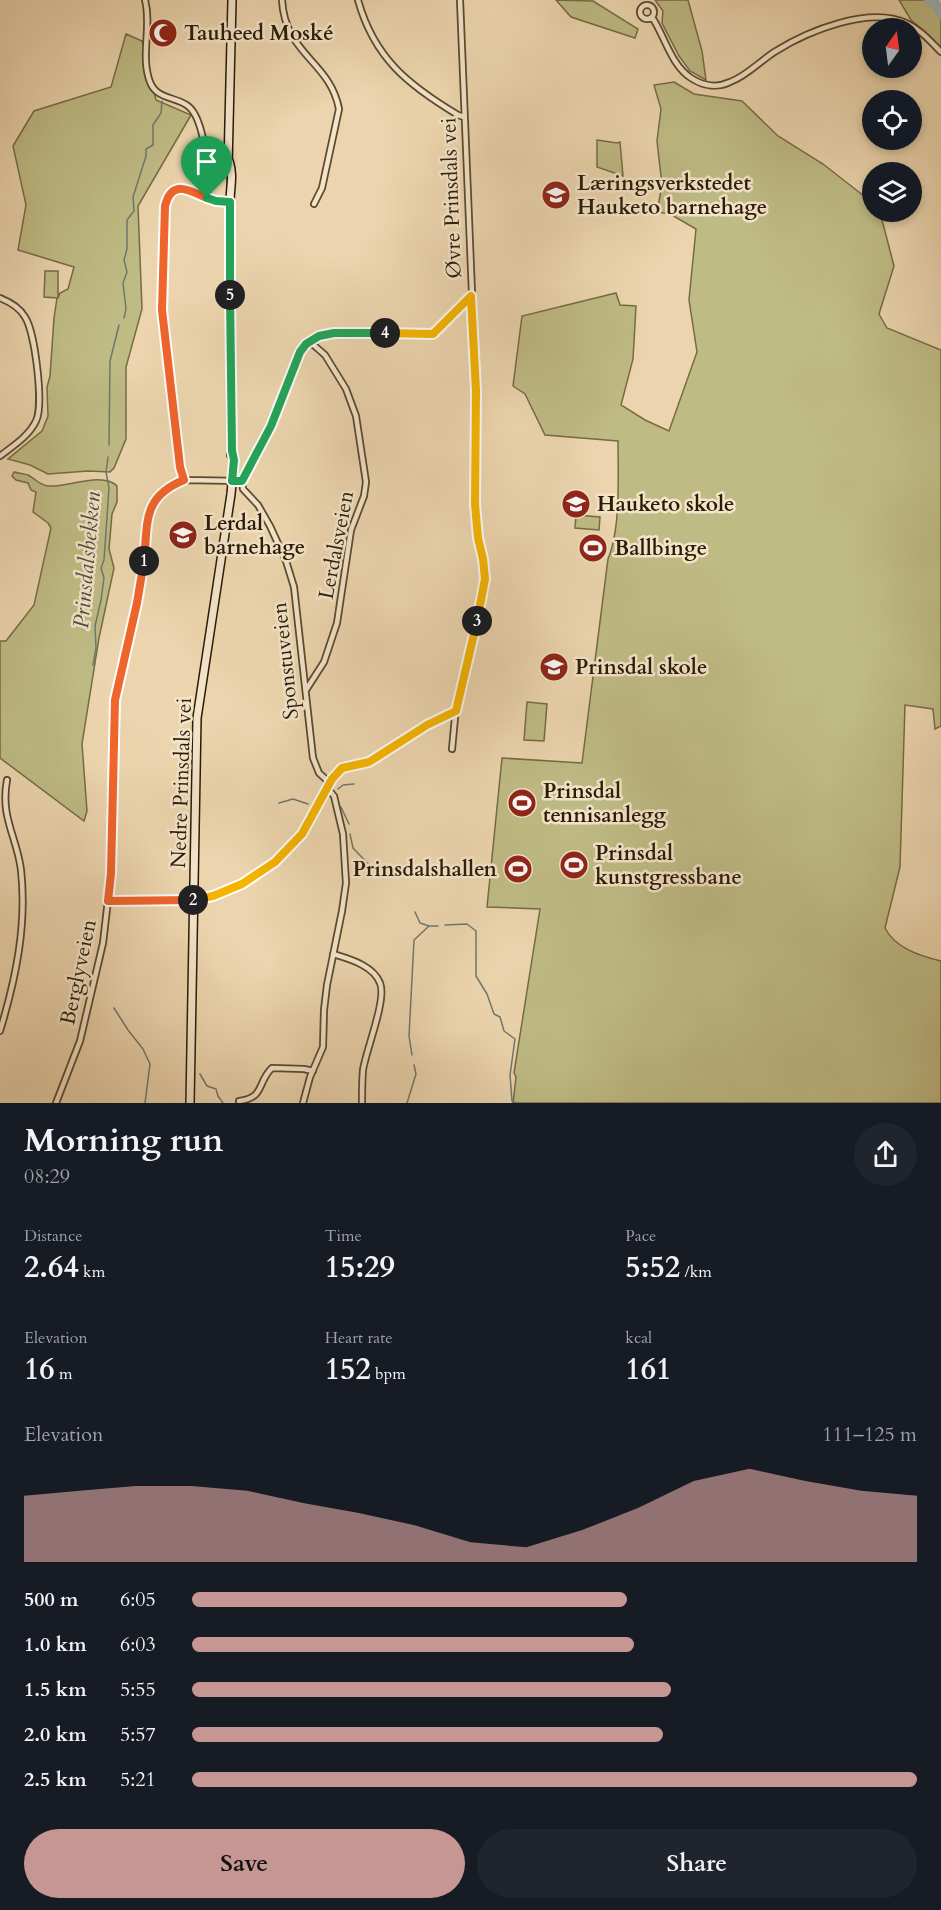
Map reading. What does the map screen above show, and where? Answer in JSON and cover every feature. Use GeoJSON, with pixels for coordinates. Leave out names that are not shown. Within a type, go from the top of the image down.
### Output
{"type":"FeatureCollection","features":[{"type":"Feature","properties":{"kind":"main road","name":"Nedre Prinsdals vei"},"geometry":{"type":"LineString","coordinates":[[190,1103],[197,718],[234,460],[232,451],[230,202],[232,168],[229,161],[229,64],[232,0]]}},
{"type":"Feature","properties":{"kind":"street"},"geometry":{"type":"LineString","coordinates":[[146,0],[147,62],[150,82],[159,94],[186,105],[196,116],[208,179],[207,198]]}},
{"type":"Feature","properties":{"kind":"street"},"geometry":{"type":"LineString","coordinates":[[282,0],[285,21],[291,35],[330,83],[337,96],[339,109],[322,190],[314,204]]}},
{"type":"Feature","properties":{"kind":"street"},"geometry":{"type":"LineString","coordinates":[[358,0],[376,44],[391,66],[419,90],[464,117]]}},
{"type":"Feature","properties":{"kind":"street","name":"Øvre Prinsdals vei"},"geometry":{"type":"LineString","coordinates":[[452,749],[456,711],[485,579],[475,504],[476,391],[460,0]]}},
{"type":"Feature","properties":{"kind":"street"},"geometry":{"type":"LineString","coordinates":[[652,17],[681,69],[691,78],[708,85],[721,85],[735,80],[777,50],[810,34],[842,23],[867,18],[885,17],[907,23],[921,32],[941,52]]}},
{"type":"Feature","properties":{"kind":"street"},"geometry":{"type":"LineString","coordinates":[[230,202],[216,201],[188,189],[179,188],[170,194],[165,206],[162,310],[180,467],[184,480],[242,481],[275,417],[300,352],[309,341],[334,333],[433,334],[471,296]]}},
{"type":"Feature","properties":{"kind":"street"},"geometry":{"type":"LineString","coordinates":[[0,298],[15,306],[27,321],[41,400],[39,415],[33,427],[0,456]]}},
{"type":"Feature","properties":{"kind":"street","name":"Lerdalsveien"},"geometry":{"type":"LineString","coordinates":[[306,690],[324,662],[337,623],[351,530],[364,496],[366,482],[356,416],[346,389],[329,361],[309,341]]}},
{"type":"Feature","properties":{"kind":"street","name":"Berglyveien"},"geometry":{"type":"LineString","coordinates":[[56,1103],[75,1058],[92,998],[103,944],[111,873],[116,693],[137,603],[151,507],[160,494],[184,480]]}},
{"type":"Feature","properties":{"kind":"street","name":"Sponstuveien"},"geometry":{"type":"LineString","coordinates":[[242,481],[243,489],[261,510],[286,561],[296,601],[314,763],[334,796],[344,834],[346,875],[342,911],[324,1010],[323,1047],[303,1103]]}},
{"type":"Feature","properties":{"kind":"street"},"geometry":{"type":"LineString","coordinates":[[108,901],[194,900],[213,896],[242,884],[275,862],[302,834],[342,768],[369,762],[427,725],[456,711]]}},
{"type":"Feature","properties":{"kind":"street"},"geometry":{"type":"LineString","coordinates":[[0,1031],[15,975],[22,919],[21,868],[4,818],[4,794],[7,780]]}},
{"type":"Feature","properties":{"kind":"street"},"geometry":{"type":"LineString","coordinates":[[333,954],[351,959],[366,967],[376,976],[381,988],[380,1002],[363,1069],[362,1103]]}},
{"type":"Feature","properties":{"kind":"street"},"geometry":{"type":"LineString","coordinates":[[239,1101],[249,1099],[258,1093],[268,1071],[272,1068],[313,1071]]}},
{"type":"Feature","properties":{"kind":"shaded area"},"geometry":{"type":"Polygon","coordinates":[[[556,0],[593,1],[638,29],[635,38],[571,17],[556,0]]]}},
{"type":"Feature","properties":{"kind":"shaded area"},"geometry":{"type":"Polygon","coordinates":[[[655,0],[688,0],[702,51],[706,80],[690,71],[679,56],[662,23],[663,11],[655,0]]]}},
{"type":"Feature","properties":{"kind":"shaded area"},"geometry":{"type":"Polygon","coordinates":[[[899,0],[937,0],[941,5],[941,47],[922,30],[922,18],[910,18],[899,0]]]}},
{"type":"Feature","properties":{"kind":"shaded area"},"geometry":{"type":"Polygon","coordinates":[[[126,34],[142,41],[156,100],[191,115],[138,206],[142,309],[126,367],[126,439],[114,468],[110,472],[48,474],[30,465],[8,459],[42,431],[48,416],[47,387],[57,298],[44,297],[45,271],[58,271],[58,298],[60,293],[68,289],[74,267],[18,250],[26,205],[13,146],[34,111],[111,87],[126,34]]]}},
{"type":"Feature","properties":{"kind":"shaded area"},"geometry":{"type":"Polygon","coordinates":[[[674,82],[694,94],[742,101],[778,136],[823,164],[862,194],[862,222],[883,222],[894,266],[879,314],[887,328],[941,350],[941,726],[935,729],[933,709],[905,705],[900,867],[885,928],[889,935],[902,946],[917,954],[941,961],[941,1103],[513,1103],[516,1077],[514,1073],[540,909],[487,907],[502,758],[582,763],[608,559],[617,517],[618,485],[618,441],[545,435],[525,394],[513,386],[522,316],[616,293],[620,305],[636,306],[633,359],[621,405],[669,431],[697,352],[689,300],[696,229],[670,214],[657,212],[662,185],[657,141],[661,109],[654,85],[674,82]]]}},
{"type":"Feature","properties":{"kind":"shaded area"},"geometry":{"type":"Polygon","coordinates":[[[597,140],[620,142],[623,176],[597,167],[597,140]]]}},
{"type":"Feature","properties":{"kind":"shaded area"},"geometry":{"type":"Polygon","coordinates":[[[14,472],[28,475],[48,486],[102,480],[117,486],[117,502],[112,514],[109,549],[114,568],[99,638],[82,744],[87,811],[84,821],[0,758],[0,641],[6,641],[34,605],[51,528],[33,512],[36,492],[31,490],[28,483],[16,480],[12,476],[14,472]]]}},
{"type":"Feature","properties":{"kind":"shaded area"},"geometry":{"type":"Polygon","coordinates":[[[576,515],[600,517],[599,530],[575,528],[576,515]]]}},
{"type":"Feature","properties":{"kind":"shaded area","name":"Ballbinge"},"geometry":{"type":"Polygon","coordinates":[[[589,537],[601,539],[597,558],[585,556],[589,537]]]}},
{"type":"Feature","properties":{"kind":"shaded area"},"geometry":{"type":"Polygon","coordinates":[[[527,702],[547,704],[544,741],[524,740],[527,702]]]}},
{"type":"Feature","properties":{"kind":"waterway"},"geometry":{"type":"LineString","coordinates":[[929,0],[936,5],[941,14]]}},
{"type":"Feature","properties":{"kind":"waterway","name":"Prinsdalsbekken"},"geometry":{"type":"LineString","coordinates":[[124,318],[126,309],[123,283],[127,272],[124,260],[127,249],[127,220],[134,211],[133,197],[146,156],[146,149],[153,145],[153,125],[161,113],[162,101]]}},
{"type":"Feature","properties":{"kind":"waterway","name":"Prinsdalsbekken"},"geometry":{"type":"LineString","coordinates":[[109,445],[110,361],[119,325]]}},
{"type":"Feature","properties":{"kind":"waterway","name":"Prinsdalsbekken"},"geometry":{"type":"LineString","coordinates":[[93,665],[96,648],[95,626],[104,578],[101,568],[104,560],[109,488],[106,472],[108,457]]}},
{"type":"Feature","properties":{"kind":"waterway"},"geometry":{"type":"LineString","coordinates":[[338,789],[343,785],[354,784]]}},
{"type":"Feature","properties":{"kind":"waterway"},"geometry":{"type":"LineString","coordinates":[[279,803],[293,799],[308,804]]}},
{"type":"Feature","properties":{"kind":"waterway"},"geometry":{"type":"LineString","coordinates":[[341,807],[349,824]]}},
{"type":"Feature","properties":{"kind":"waterway"},"geometry":{"type":"LineString","coordinates":[[350,834],[353,848],[373,869]]}},
{"type":"Feature","properties":{"kind":"waterway"},"geometry":{"type":"LineString","coordinates":[[415,912],[420,923],[438,926]]}},
{"type":"Feature","properties":{"kind":"waterway"},"geometry":{"type":"LineString","coordinates":[[445,925],[467,924],[476,931],[476,976],[487,994],[494,1014],[500,1017],[504,1031],[515,1039],[510,1075],[512,1101],[516,1103]]}},
{"type":"Feature","properties":{"kind":"waterway"},"geometry":{"type":"LineString","coordinates":[[412,1055],[409,1036],[414,940],[429,926]]}},
{"type":"Feature","properties":{"kind":"waterway","name":"Prinsdalsbekken"},"geometry":{"type":"LineString","coordinates":[[114,1008],[143,1049],[150,1064],[145,1103]]}},
{"type":"Feature","properties":{"kind":"waterway"},"geometry":{"type":"LineString","coordinates":[[407,1103],[416,1074],[414,1065]]}},
{"type":"Feature","properties":{"kind":"waterway"},"geometry":{"type":"LineString","coordinates":[[200,1074],[207,1086],[216,1089],[223,1103]]}},
{"type":"Feature","properties":{"kind":"place","name":"Tauheed Moské"},"geometry":{"type":"Point","coordinates":[163,33]}},
{"type":"Feature","properties":{"kind":"place","name":"Læringsverkstedet Hauketo barnehage"},"geometry":{"type":"Point","coordinates":[556,195]}},
{"type":"Feature","properties":{"kind":"place","name":"Hauketo skole"},"geometry":{"type":"Point","coordinates":[576,504]}},
{"type":"Feature","properties":{"kind":"place","name":"Lerdal barnehage"},"geometry":{"type":"Point","coordinates":[183,535]}},
{"type":"Feature","properties":{"kind":"place","name":"Ballbinge"},"geometry":{"type":"Point","coordinates":[593,548]}},
{"type":"Feature","properties":{"kind":"place","name":"Prinsdal skole"},"geometry":{"type":"Point","coordinates":[554,667]}},
{"type":"Feature","properties":{"kind":"place","name":"Prinsdal tennisanlegg"},"geometry":{"type":"Point","coordinates":[522,803]}},
{"type":"Feature","properties":{"kind":"place","name":"Prinsdal kunstgressbane"},"geometry":{"type":"Point","coordinates":[574,865]}},
{"type":"Feature","properties":{"kind":"place","name":"Prinsdalshallen"},"geometry":{"type":"Point","coordinates":[518,869]}},
{"type":"Feature","properties":{"kind":"route"},"geometry":{"type":"LineString","coordinates":[[179,188],[188,189],[207,198],[230,202],[232,451],[234,460],[232,481],[242,481],[281,404],[300,352],[309,341],[334,333],[433,334],[471,296],[476,391],[475,504],[485,586],[456,711],[401,740],[369,762],[342,768],[332,779],[302,834],[275,862],[253,879],[202,899],[108,901],[111,873],[116,693],[137,603],[151,507],[160,494],[184,480],[180,467],[162,310],[165,206],[166,199],[179,188]]}}]}
